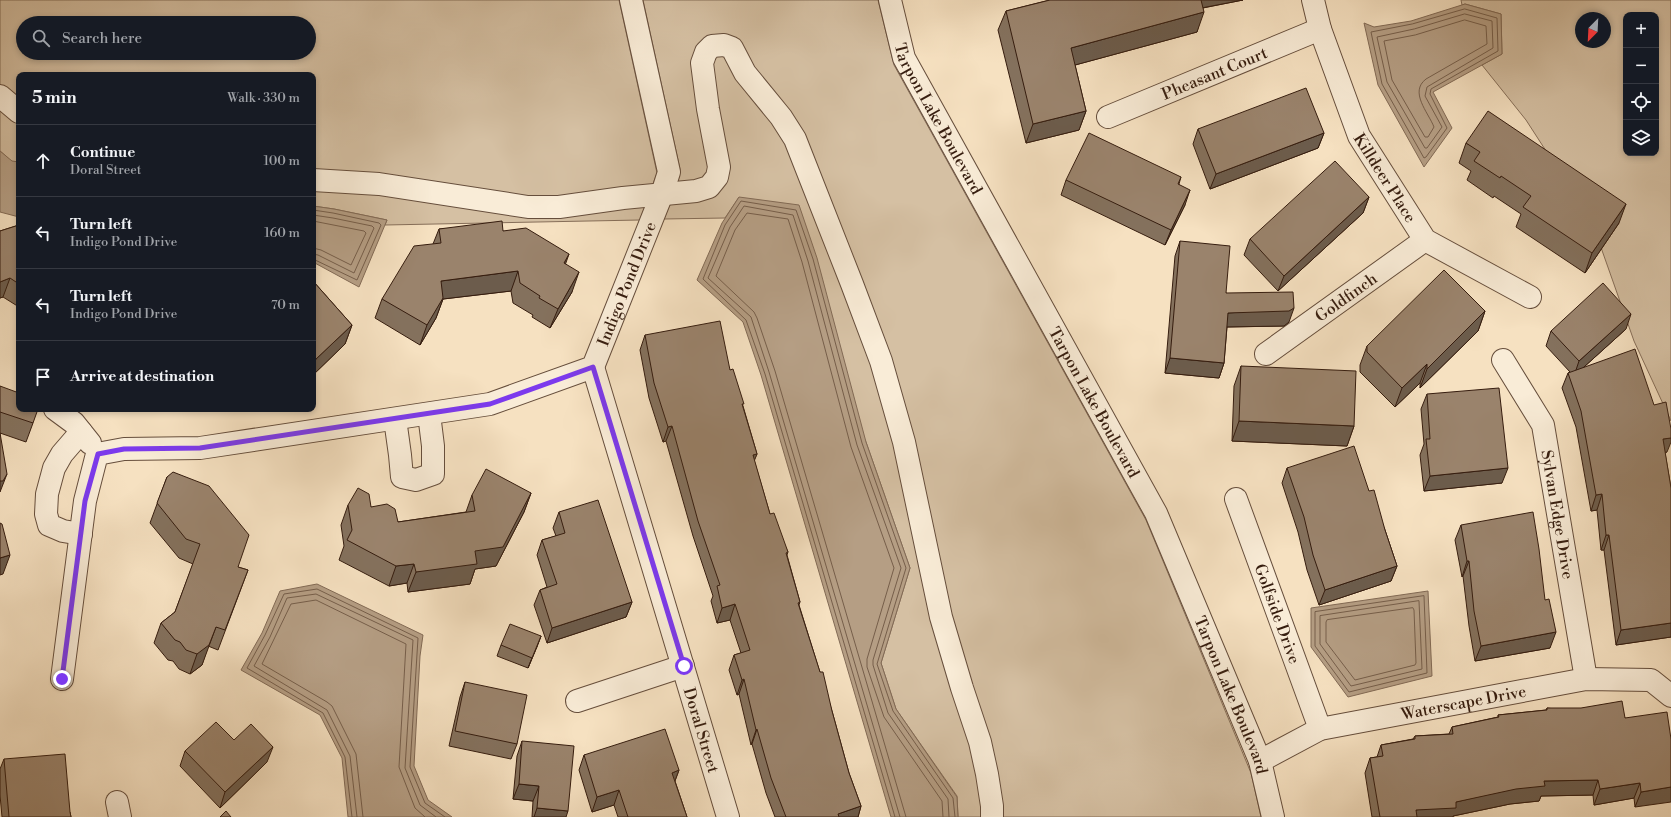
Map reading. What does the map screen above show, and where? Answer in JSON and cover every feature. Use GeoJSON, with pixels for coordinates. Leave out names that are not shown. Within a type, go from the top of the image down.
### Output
{"type":"FeatureCollection","features":[{"type":"Feature","properties":{"kind":"street","name":"Indigo Pond Drive"},"geometry":{"type":"LineString","coordinates":[[98,454],[124,449],[200,448],[490,404],[593,367],[662,194],[669,172],[631,0]]}},
{"type":"Feature","properties":{"kind":"street","name":"Tarpon Lake Boulevard"},"geometry":{"type":"LineString","coordinates":[[890,0],[904,58],[1156,513],[1260,761],[1273,817]]}},
{"type":"Feature","properties":{"kind":"street","name":"Killdeer Place"},"geometry":{"type":"LineString","coordinates":[[1313,0],[1320,29],[1359,136],[1425,240],[1530,297]]}},
{"type":"Feature","properties":{"kind":"street","name":"Pheasant Court"},"geometry":{"type":"LineString","coordinates":[[1108,117],[1320,29]]}},
{"type":"Feature","properties":{"kind":"street"},"geometry":{"type":"LineString","coordinates":[[316,180],[379,184],[528,207],[559,207],[696,191],[709,187],[717,177],[719,167],[708,109],[702,63],[706,52],[712,46],[724,45],[732,48],[745,73],[781,117],[795,139],[881,361],[904,442],[941,617],[980,742],[987,774],[992,806],[992,817]]}},
{"type":"Feature","properties":{"kind":"street"},"geometry":{"type":"LineString","coordinates":[[0,96],[16,109]]}},
{"type":"Feature","properties":{"kind":"street","name":"Goldfinch"},"geometry":{"type":"LineString","coordinates":[[1266,354],[1425,240]]}},
{"type":"Feature","properties":{"kind":"street","name":"Sylvan Edge Drive"},"geometry":{"type":"LineString","coordinates":[[1503,360],[1543,425],[1586,679]]}},
{"type":"Feature","properties":{"kind":"street","name":"Doral Street"},"geometry":{"type":"LineString","coordinates":[[593,367],[684,666],[728,817]]}},
{"type":"Feature","properties":{"kind":"street"},"geometry":{"type":"LineString","coordinates":[[59,412],[74,423],[98,454],[85,501],[62,679]]}},
{"type":"Feature","properties":{"kind":"street"},"geometry":{"type":"LineString","coordinates":[[394,419],[402,477],[416,480],[433,474],[433,446],[429,414]]}},
{"type":"Feature","properties":{"kind":"street"},"geometry":{"type":"LineString","coordinates":[[81,432],[62,454],[54,468],[47,494],[46,514],[49,525],[63,531],[81,534]]}},
{"type":"Feature","properties":{"kind":"street","name":"Golfside Drive"},"geometry":{"type":"LineString","coordinates":[[1236,499],[1320,729]]}},
{"type":"Feature","properties":{"kind":"street"},"geometry":{"type":"LineString","coordinates":[[577,701],[684,666]]}},
{"type":"Feature","properties":{"kind":"street","name":"Waterscape Drive"},"geometry":{"type":"LineString","coordinates":[[1260,761],[1320,729],[1586,679],[1651,680],[1671,696]]}},
{"type":"Feature","properties":{"kind":"shaded area"},"geometry":{"type":"Polygon","coordinates":[[[0,0],[619,0],[657,173],[640,220],[385,225],[387,220],[316,206],[316,72],[16,72],[16,172],[8,158],[0,151],[0,0]]]}},
{"type":"Feature","properties":{"kind":"shaded area"},"geometry":{"type":"Polygon","coordinates":[[[643,0],[878,0],[894,65],[1146,520],[1251,773],[1261,817],[958,817],[957,796],[896,709],[881,663],[910,568],[866,442],[739,197],[725,218],[664,219],[676,188],[680,169],[643,0]]]}},
{"type":"Feature","properties":{"kind":"shaded area"},"geometry":{"type":"Polygon","coordinates":[[[1461,0],[1671,0],[1671,421],[1634,341],[1592,222],[1526,120],[1482,65],[1502,54],[1501,14],[1465,4],[1462,5],[1461,0]]]}},
{"type":"Feature","properties":{"kind":"water"},"geometry":{"type":"Polygon","coordinates":[[[1465,4],[1501,14],[1502,54],[1433,92],[1452,128],[1424,167],[1378,85],[1364,23],[1374,27],[1411,21],[1465,4]]]}},
{"type":"Feature","properties":{"kind":"water"},"geometry":{"type":"Polygon","coordinates":[[[0,151],[12,161],[16,162],[16,216],[0,212],[0,151]]]}},
{"type":"Feature","properties":{"kind":"water"},"geometry":{"type":"Polygon","coordinates":[[[739,197],[799,205],[817,258],[866,442],[910,568],[881,663],[896,709],[957,797],[958,817],[891,817],[761,375],[743,322],[697,280],[722,223],[739,197]]]}},
{"type":"Feature","properties":{"kind":"water"},"geometry":{"type":"Polygon","coordinates":[[[316,206],[387,220],[359,287],[316,264],[316,206]]]}},
{"type":"Feature","properties":{"kind":"water"},"geometry":{"type":"Polygon","coordinates":[[[317,584],[423,635],[420,656],[414,766],[428,800],[452,817],[348,817],[342,758],[320,715],[241,670],[262,633],[280,591],[317,584]]]}},
{"type":"Feature","properties":{"kind":"water"},"geometry":{"type":"Polygon","coordinates":[[[1428,591],[1432,676],[1348,697],[1311,647],[1311,608],[1428,591]]]}},
{"type":"Feature","properties":{"kind":"building"},"geometry":{"type":"Polygon","coordinates":[[[1050,0],[1201,0],[1204,12],[1071,48],[1086,111],[1033,124],[1006,11],[1050,0]]]}},
{"type":"Feature","properties":{"kind":"building"},"geometry":{"type":"Polygon","coordinates":[[[1306,88],[1324,133],[1216,174],[1198,129],[1306,88]]]}},
{"type":"Feature","properties":{"kind":"building"},"geometry":{"type":"Polygon","coordinates":[[[1488,111],[1626,204],[1592,253],[1523,207],[1531,196],[1501,176],[1500,178],[1474,161],[1480,152],[1466,143],[1488,111]]]}},
{"type":"Feature","properties":{"kind":"building"},"geometry":{"type":"Polygon","coordinates":[[[1089,133],[1181,177],[1178,184],[1190,190],[1171,230],[1066,180],[1089,133]]]}},
{"type":"Feature","properties":{"kind":"building"},"geometry":{"type":"Polygon","coordinates":[[[1335,161],[1369,197],[1284,276],[1250,239],[1335,161]]]}},
{"type":"Feature","properties":{"kind":"building"},"geometry":{"type":"Polygon","coordinates":[[[502,221],[503,231],[526,228],[569,254],[564,263],[579,272],[558,309],[539,298],[540,296],[520,283],[518,271],[441,281],[443,298],[427,325],[382,299],[414,246],[441,243],[439,229],[502,221]]]}},
{"type":"Feature","properties":{"kind":"building"},"geometry":{"type":"Polygon","coordinates":[[[16,226],[16,282],[10,278],[0,282],[0,231],[16,226]]]}},
{"type":"Feature","properties":{"kind":"building"},"geometry":{"type":"Polygon","coordinates":[[[1180,241],[1230,246],[1226,293],[1293,292],[1294,308],[1289,311],[1228,313],[1224,363],[1170,358],[1180,241]]]}},
{"type":"Feature","properties":{"kind":"building"},"geometry":{"type":"Polygon","coordinates":[[[1444,270],[1485,311],[1427,369],[1427,364],[1402,388],[1367,352],[1367,346],[1444,270]]]}},
{"type":"Feature","properties":{"kind":"building"},"geometry":{"type":"Polygon","coordinates":[[[1603,283],[1631,314],[1579,361],[1551,331],[1603,283]]]}},
{"type":"Feature","properties":{"kind":"building"},"geometry":{"type":"Polygon","coordinates":[[[316,284],[352,325],[316,359],[316,284]]]}},
{"type":"Feature","properties":{"kind":"building"},"geometry":{"type":"Polygon","coordinates":[[[720,321],[730,370],[733,369],[744,404],[742,404],[757,454],[753,455],[770,514],[774,513],[788,552],[786,553],[800,602],[798,603],[820,672],[823,672],[849,773],[861,806],[838,814],[839,817],[786,817],[771,778],[757,729],[756,730],[744,679],[742,680],[734,655],[750,650],[735,604],[722,608],[717,586],[720,585],[698,521],[672,426],[668,427],[654,383],[645,335],[720,321]]]}},
{"type":"Feature","properties":{"kind":"building"},"geometry":{"type":"Polygon","coordinates":[[[1635,349],[1654,405],[1666,402],[1671,429],[1671,438],[1663,439],[1671,488],[1671,623],[1621,630],[1609,535],[1606,535],[1602,494],[1596,495],[1581,411],[1568,373],[1635,349]]]}},
{"type":"Feature","properties":{"kind":"building"},"geometry":{"type":"Polygon","coordinates":[[[1241,366],[1356,371],[1354,426],[1239,421],[1241,366]]]}},
{"type":"Feature","properties":{"kind":"building"},"geometry":{"type":"Polygon","coordinates":[[[0,386],[16,392],[16,412],[37,412],[33,423],[0,412],[0,386]]]}},
{"type":"Feature","properties":{"kind":"building"},"geometry":{"type":"Polygon","coordinates":[[[1499,388],[1508,468],[1430,476],[1426,439],[1430,439],[1427,394],[1499,388]]]}},
{"type":"Feature","properties":{"kind":"building"},"geometry":{"type":"Polygon","coordinates":[[[0,433],[7,474],[3,481],[0,481],[0,433]]]}},
{"type":"Feature","properties":{"kind":"building"},"geometry":{"type":"Polygon","coordinates":[[[1354,446],[1369,491],[1374,490],[1397,566],[1325,590],[1313,555],[1304,517],[1287,468],[1354,446]]]}},
{"type":"Feature","properties":{"kind":"building"},"geometry":{"type":"Polygon","coordinates":[[[486,469],[531,493],[503,547],[475,551],[477,564],[416,572],[414,564],[396,566],[347,540],[352,530],[348,505],[358,488],[369,494],[371,507],[387,504],[395,509],[398,522],[475,511],[472,495],[486,469]]]}},
{"type":"Feature","properties":{"kind":"building"},"geometry":{"type":"Polygon","coordinates":[[[173,472],[209,486],[249,535],[238,567],[248,570],[225,630],[216,627],[209,645],[197,654],[186,650],[180,642],[175,640],[161,623],[175,612],[200,544],[186,539],[157,503],[167,477],[173,472]]]}},
{"type":"Feature","properties":{"kind":"building"},"geometry":{"type":"Polygon","coordinates":[[[598,500],[632,602],[552,628],[540,590],[557,584],[542,540],[565,533],[559,512],[598,500]]]}},
{"type":"Feature","properties":{"kind":"building"},"geometry":{"type":"Polygon","coordinates":[[[1533,512],[1545,600],[1549,599],[1556,632],[1481,646],[1474,611],[1469,561],[1467,561],[1461,525],[1533,512]]]}},
{"type":"Feature","properties":{"kind":"building"},"geometry":{"type":"Polygon","coordinates":[[[0,523],[2,524],[10,555],[0,558],[0,523]]]}},
{"type":"Feature","properties":{"kind":"building"},"geometry":{"type":"Polygon","coordinates":[[[510,624],[541,636],[532,658],[501,645],[510,624]]]}},
{"type":"Feature","properties":{"kind":"building"},"geometry":{"type":"Polygon","coordinates":[[[465,682],[527,695],[517,744],[455,731],[465,682]]]}},
{"type":"Feature","properties":{"kind":"building"},"geometry":{"type":"Polygon","coordinates":[[[1622,701],[1625,718],[1667,712],[1671,739],[1671,787],[1641,792],[1640,783],[1600,789],[1598,780],[1544,781],[1545,786],[1516,789],[1456,802],[1456,808],[1416,810],[1417,817],[1380,817],[1370,758],[1383,756],[1381,745],[1415,739],[1415,736],[1453,734],[1452,727],[1499,717],[1498,715],[1547,710],[1547,708],[1581,708],[1622,701]]]}},
{"type":"Feature","properties":{"kind":"building"},"geometry":{"type":"Polygon","coordinates":[[[216,722],[234,740],[251,724],[273,747],[225,792],[185,751],[216,722]]]}},
{"type":"Feature","properties":{"kind":"building"},"geometry":{"type":"Polygon","coordinates":[[[665,729],[679,770],[672,773],[687,817],[628,817],[619,790],[597,797],[584,755],[665,729]]]}},
{"type":"Feature","properties":{"kind":"building"},"geometry":{"type":"Polygon","coordinates":[[[522,741],[574,746],[568,811],[537,808],[539,786],[519,784],[522,741]]]}},
{"type":"Feature","properties":{"kind":"building"},"geometry":{"type":"Polygon","coordinates":[[[65,754],[71,817],[9,817],[4,759],[65,754]]]}},
{"type":"Feature","properties":{"kind":"building"},"geometry":{"type":"Polygon","coordinates":[[[226,811],[231,817],[220,817],[226,811]]]}},
{"type":"Feature","properties":{"kind":"route"},"geometry":{"type":"LineString","coordinates":[[62,679],[85,501],[98,454],[124,449],[200,448],[490,404],[593,367],[684,666]]}}]}
